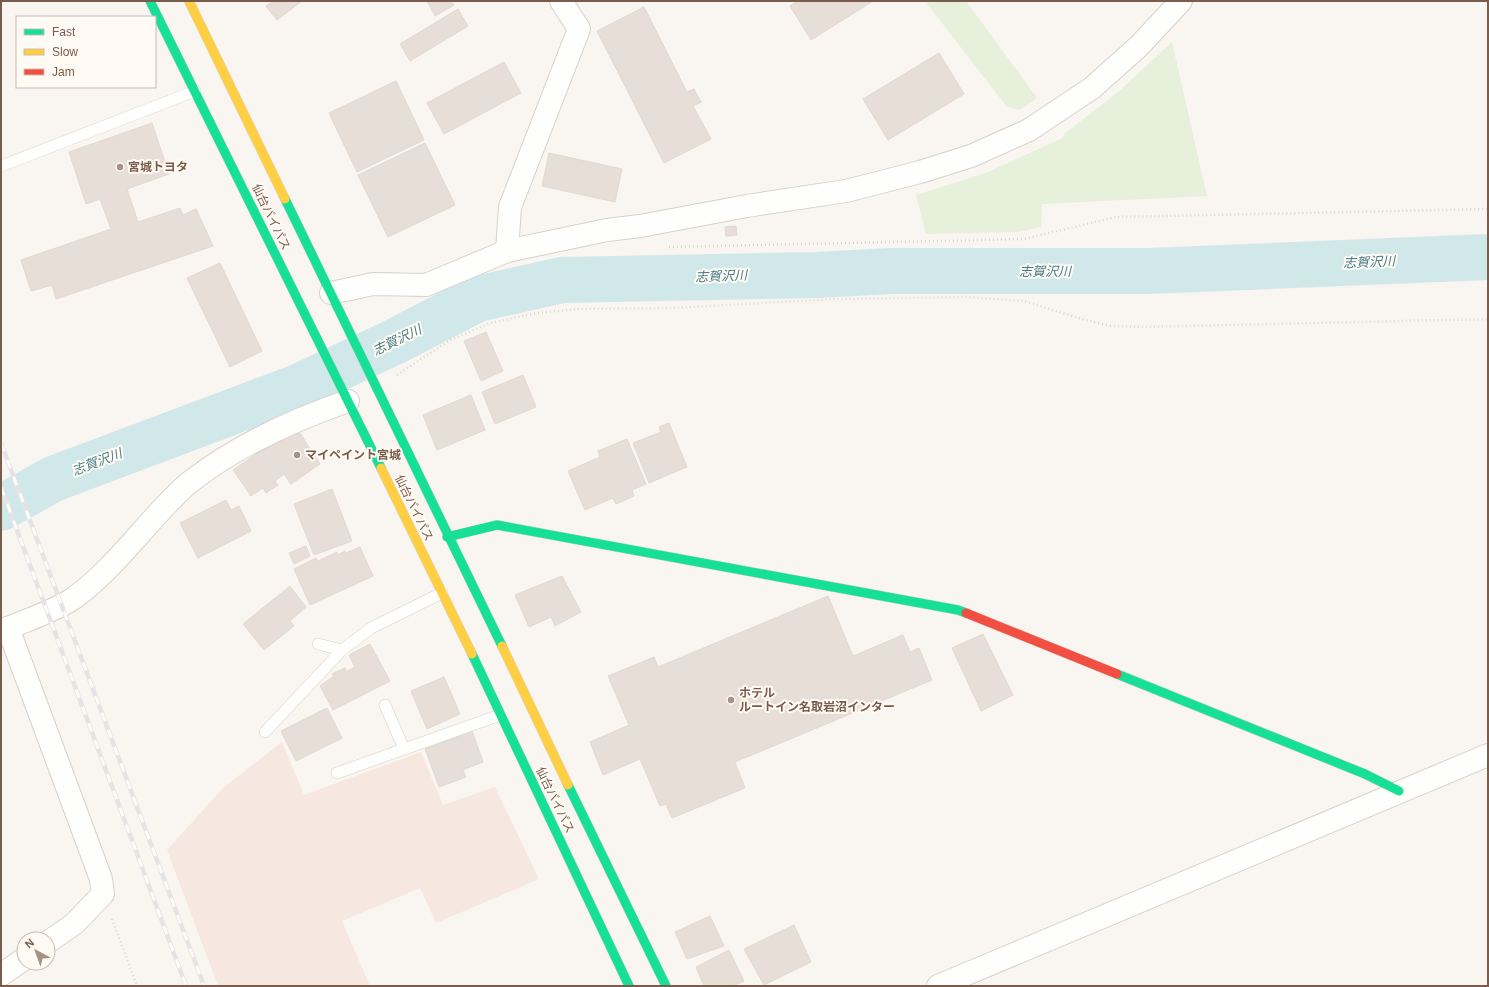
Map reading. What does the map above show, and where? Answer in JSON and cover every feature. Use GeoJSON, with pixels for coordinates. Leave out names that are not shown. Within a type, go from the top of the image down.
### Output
{"type":"FeatureCollection","features":[{"type":"Feature","properties":{"kind":"main road","name":"仙台バイパス"},"geometry":{"type":"LineString","coordinates":[[150,1],[322,346],[442,593],[629,986]]}},
{"type":"Feature","properties":{"kind":"main road","name":"仙台バイパス"},"geometry":{"type":"LineString","coordinates":[[189,1],[331,293],[447,537],[666,986]]}},
{"type":"Feature","properties":{"kind":"main road"},"geometry":{"type":"LineString","coordinates":[[447,537],[496,526],[958,610],[1366,774],[1399,791]]}},
{"type":"Feature","properties":{"kind":"street"},"geometry":{"type":"LineString","coordinates":[[507,251],[510,207],[579,29],[561,1]]}},
{"type":"Feature","properties":{"kind":"street"},"geometry":{"type":"LineString","coordinates":[[331,293],[373,284],[426,285],[507,251],[607,230],[640,226],[747,206],[846,191],[920,172],[971,156],[1029,130],[1092,88],[1139,46],[1181,1]]}},
{"type":"Feature","properties":{"kind":"street"},"geometry":{"type":"LineString","coordinates":[[56,936],[74,924],[102,894],[101,879],[4,629],[74,598],[113,563],[188,483],[213,466],[240,450],[347,398]]}},
{"type":"Feature","properties":{"kind":"street"},"geometry":{"type":"LineString","coordinates":[[938,986],[1399,791],[1488,755]]}},
{"type":"Feature","properties":{"kind":"street"},"geometry":{"type":"LineString","coordinates":[[1,975],[16,965]]}},
{"type":"Feature","properties":{"kind":"lane"},"geometry":{"type":"LineString","coordinates":[[1,166],[194,91]]}},
{"type":"Feature","properties":{"kind":"lane"},"geometry":{"type":"LineString","coordinates":[[265,732],[342,650],[371,628],[442,593]]}},
{"type":"Feature","properties":{"kind":"lane"},"geometry":{"type":"LineString","coordinates":[[318,644],[342,650]]}},
{"type":"Feature","properties":{"kind":"lane"},"geometry":{"type":"LineString","coordinates":[[385,704],[404,749]]}},
{"type":"Feature","properties":{"kind":"lane"},"geometry":{"type":"LineString","coordinates":[[337,773],[500,715]]}},
{"type":"Feature","properties":{"kind":"path"},"geometry":{"type":"LineString","coordinates":[[665,247],[1024,240],[1116,217],[1488,209]]}},
{"type":"Feature","properties":{"kind":"path"},"geometry":{"type":"LineString","coordinates":[[375,385],[450,340],[490,324],[537,313],[578,309],[672,308],[835,299],[966,297],[1024,301],[1085,320],[1111,326],[1142,327],[1488,318]]}},
{"type":"Feature","properties":{"kind":"path"},"geometry":{"type":"LineString","coordinates":[[102,894],[137,986]]}},
{"type":"Feature","properties":{"kind":"shaded area"},"geometry":{"type":"Polygon","coordinates":[[[282,742],[304,795],[421,752],[443,805],[495,787],[539,879],[436,923],[420,888],[342,921],[370,986],[218,986],[167,850],[223,788],[282,742]]]}},
{"type":"Feature","properties":{"kind":"green space"},"geometry":{"type":"Polygon","coordinates":[[[925,1],[966,1],[1037,98],[1020,110],[1007,107],[925,1]]]}},
{"type":"Feature","properties":{"kind":"green space"},"geometry":{"type":"Polygon","coordinates":[[[1172,42],[1207,196],[1042,204],[1041,227],[1017,232],[926,234],[916,195],[983,174],[1063,138],[1064,134],[1117,93],[1172,42]]]}},
{"type":"Feature","properties":{"kind":"building"},"geometry":{"type":"Polygon","coordinates":[[[273,1],[302,1],[277,20],[266,6],[273,1]]]}},
{"type":"Feature","properties":{"kind":"building"},"geometry":{"type":"Polygon","coordinates":[[[427,1],[451,1],[454,5],[435,16],[427,1]]]}},
{"type":"Feature","properties":{"kind":"building"},"geometry":{"type":"Polygon","coordinates":[[[797,1],[873,1],[811,40],[790,6],[797,1]]]}},
{"type":"Feature","properties":{"kind":"building"},"geometry":{"type":"Polygon","coordinates":[[[644,7],[687,92],[694,89],[701,102],[693,106],[711,139],[664,163],[597,31],[644,7]]]}},
{"type":"Feature","properties":{"kind":"building"},"geometry":{"type":"Polygon","coordinates":[[[458,9],[468,26],[410,61],[400,44],[458,9]]]}},
{"type":"Feature","properties":{"kind":"building"},"geometry":{"type":"Polygon","coordinates":[[[939,53],[964,94],[888,140],[863,99],[939,53]]]}},
{"type":"Feature","properties":{"kind":"building"},"geometry":{"type":"Polygon","coordinates":[[[504,62],[521,93],[444,134],[427,103],[504,62]]]}},
{"type":"Feature","properties":{"kind":"building"},"geometry":{"type":"Polygon","coordinates":[[[396,81],[424,140],[357,172],[329,113],[396,81]]]}},
{"type":"Feature","properties":{"kind":"building"},"geometry":{"type":"Polygon","coordinates":[[[152,123],[169,174],[127,189],[138,222],[180,208],[183,215],[196,209],[213,246],[56,299],[52,285],[31,291],[21,260],[111,229],[100,199],[86,204],[69,152],[152,123]]]}},
{"type":"Feature","properties":{"kind":"building"},"geometry":{"type":"Polygon","coordinates":[[[425,143],[455,205],[388,237],[358,175],[425,143]]]}},
{"type":"Feature","properties":{"kind":"building"},"geometry":{"type":"Polygon","coordinates":[[[549,153],[622,169],[615,202],[542,186],[549,153]]]}},
{"type":"Feature","properties":{"kind":"building"},"geometry":{"type":"Polygon","coordinates":[[[736,226],[737,235],[726,236],[725,227],[736,226]]]}},
{"type":"Feature","properties":{"kind":"building"},"geometry":{"type":"Polygon","coordinates":[[[220,263],[262,351],[230,367],[187,278],[220,263]]]}},
{"type":"Feature","properties":{"kind":"building"},"geometry":{"type":"Polygon","coordinates":[[[486,332],[503,371],[481,381],[464,341],[486,332]]]}},
{"type":"Feature","properties":{"kind":"building"},"geometry":{"type":"Polygon","coordinates":[[[523,375],[536,407],[495,424],[482,392],[523,375]]]}},
{"type":"Feature","properties":{"kind":"building"},"geometry":{"type":"Polygon","coordinates":[[[471,395],[485,430],[437,450],[423,415],[471,395]]]}},
{"type":"Feature","properties":{"kind":"building"},"geometry":{"type":"Polygon","coordinates":[[[669,423],[687,467],[649,483],[633,443],[661,432],[659,427],[669,423]]]}},
{"type":"Feature","properties":{"kind":"building"},"geometry":{"type":"Polygon","coordinates":[[[296,427],[320,464],[291,484],[284,474],[275,481],[278,485],[266,493],[263,488],[251,496],[233,470],[296,427]]]}},
{"type":"Feature","properties":{"kind":"building"},"geometry":{"type":"Polygon","coordinates":[[[627,439],[646,484],[632,490],[634,496],[616,504],[613,498],[585,510],[568,471],[600,457],[598,451],[627,439]]]}},
{"type":"Feature","properties":{"kind":"building"},"geometry":{"type":"Polygon","coordinates":[[[332,489],[352,541],[314,555],[294,504],[332,489]]]}},
{"type":"Feature","properties":{"kind":"building"},"geometry":{"type":"Polygon","coordinates":[[[226,500],[231,510],[239,506],[251,531],[198,558],[180,523],[226,500]]]}},
{"type":"Feature","properties":{"kind":"building"},"geometry":{"type":"Polygon","coordinates":[[[306,546],[310,556],[294,564],[289,553],[306,546]]]}},
{"type":"Feature","properties":{"kind":"building"},"geometry":{"type":"Polygon","coordinates":[[[360,547],[373,576],[310,605],[294,569],[316,558],[318,561],[337,552],[338,555],[345,551],[346,553],[360,547]]]}},
{"type":"Feature","properties":{"kind":"building"},"geometry":{"type":"Polygon","coordinates":[[[562,576],[581,612],[555,626],[551,617],[529,627],[515,595],[562,576]]]}},
{"type":"Feature","properties":{"kind":"building"},"geometry":{"type":"Polygon","coordinates":[[[290,586],[306,607],[290,621],[294,626],[264,650],[243,624],[290,586]]]}},
{"type":"Feature","properties":{"kind":"building"},"geometry":{"type":"Polygon","coordinates":[[[828,596],[853,656],[903,635],[910,652],[919,648],[932,680],[735,762],[745,788],[672,818],[666,804],[660,806],[640,759],[603,775],[590,742],[629,725],[608,676],[654,657],[658,667],[828,596]]]}},
{"type":"Feature","properties":{"kind":"building"},"geometry":{"type":"Polygon","coordinates":[[[983,634],[1013,695],[981,711],[952,648],[983,634]]]}},
{"type":"Feature","properties":{"kind":"building"},"geometry":{"type":"Polygon","coordinates":[[[370,644],[390,681],[333,710],[320,686],[334,676],[332,674],[345,668],[346,672],[355,667],[349,655],[370,644]]]}},
{"type":"Feature","properties":{"kind":"building"},"geometry":{"type":"Polygon","coordinates":[[[444,677],[460,714],[427,729],[411,691],[444,677]]]}},
{"type":"Feature","properties":{"kind":"building"},"geometry":{"type":"Polygon","coordinates":[[[327,708],[342,738],[296,761],[281,731],[327,708]]]}},
{"type":"Feature","properties":{"kind":"building"},"geometry":{"type":"Polygon","coordinates":[[[472,731],[483,762],[463,770],[466,777],[439,787],[425,749],[472,731]]]}},
{"type":"Feature","properties":{"kind":"building"},"geometry":{"type":"Polygon","coordinates":[[[710,916],[724,946],[687,959],[675,932],[710,916]]]}},
{"type":"Feature","properties":{"kind":"building"},"geometry":{"type":"Polygon","coordinates":[[[794,925],[811,962],[764,985],[744,949],[794,925]]]}},
{"type":"Feature","properties":{"kind":"building"},"geometry":{"type":"Polygon","coordinates":[[[729,950],[744,981],[733,986],[704,986],[696,967],[729,950]]]}},
{"type":"Feature","properties":{"kind":"waterway","name":"志賀沢川"},"geometry":{"type":"LineString","coordinates":[[1,508],[53,479],[298,387],[394,342],[477,299],[562,280],[816,275],[892,271],[1149,271],[1488,257]]}},
{"type":"Feature","properties":{"kind":"railway"},"geometry":{"type":"LineString","coordinates":[[1,443],[204,986]]}},
{"type":"Feature","properties":{"kind":"railway"},"geometry":{"type":"LineString","coordinates":[[1,487],[186,986]]}},
{"type":"Feature","properties":{"kind":"traffic: fast"},"geometry":{"type":"LineString","coordinates":[[150,1],[381,468]]}},
{"type":"Feature","properties":{"kind":"traffic: fast"},"geometry":{"type":"LineString","coordinates":[[285,199],[502,646]]}},
{"type":"Feature","properties":{"kind":"traffic: fast"},"geometry":{"type":"LineString","coordinates":[[447,537],[497,525],[958,610],[966,613]]}},
{"type":"Feature","properties":{"kind":"traffic: fast"},"geometry":{"type":"LineString","coordinates":[[472,654],[629,986]]}},
{"type":"Feature","properties":{"kind":"traffic: fast"},"geometry":{"type":"LineString","coordinates":[[1117,674],[1365,774],[1399,791]]}},
{"type":"Feature","properties":{"kind":"traffic: fast"},"geometry":{"type":"LineString","coordinates":[[568,785],[666,986]]}},
{"type":"Feature","properties":{"kind":"traffic: slow"},"geometry":{"type":"LineString","coordinates":[[189,1],[285,199]]}},
{"type":"Feature","properties":{"kind":"traffic: slow"},"geometry":{"type":"LineString","coordinates":[[381,468],[472,654]]}},
{"type":"Feature","properties":{"kind":"traffic: slow"},"geometry":{"type":"LineString","coordinates":[[502,646],[568,785]]}},
{"type":"Feature","properties":{"kind":"traffic: jam"},"geometry":{"type":"LineString","coordinates":[[966,613],[1117,674]]}},
{"type":"Feature","properties":{"kind":"place","name":"宮城トヨタ"},"geometry":{"type":"Point","coordinates":[120,167]}},
{"type":"Feature","properties":{"kind":"place","name":"マイペイント宮城"},"geometry":{"type":"Point","coordinates":[297,455]}},
{"type":"Feature","properties":{"kind":"place","name":"ホテル ルートイン名取岩沼インター"},"geometry":{"type":"Point","coordinates":[731,700]}}]}
